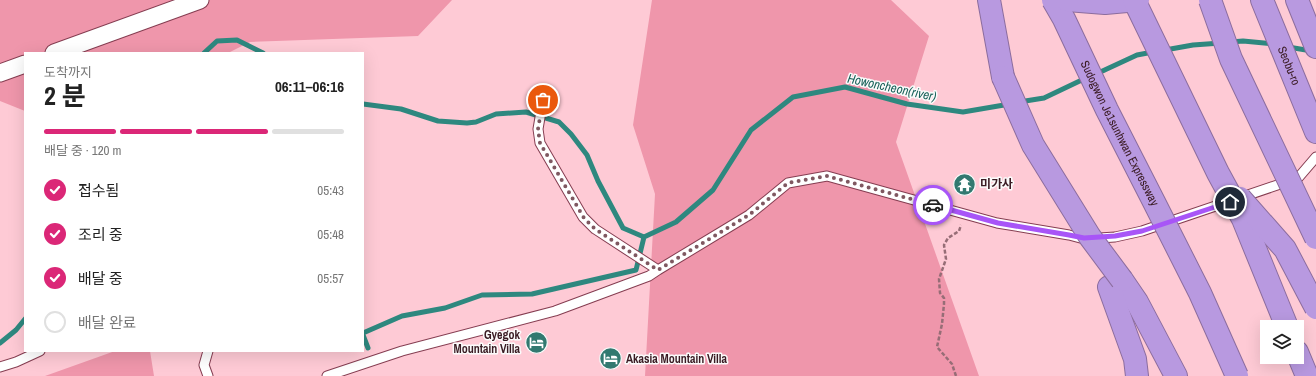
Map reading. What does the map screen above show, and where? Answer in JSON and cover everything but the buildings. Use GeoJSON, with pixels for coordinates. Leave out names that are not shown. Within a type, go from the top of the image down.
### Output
{"type":"FeatureCollection","features":[{"type":"Feature","properties":{"kind":"highway"},"geometry":{"type":"LineString","coordinates":[[989,0],[1003,77],[1033,145],[1090,237],[1115,284],[1135,359],[1136,376]]}},
{"type":"Feature","properties":{"kind":"highway","name":"Sudogwon Je1sunhwan Expressway"},"geometry":{"type":"LineString","coordinates":[[1053,0],[1064,19],[1107,110],[1200,293],[1237,376]]}},
{"type":"Feature","properties":{"kind":"highway"},"geometry":{"type":"LineString","coordinates":[[1067,0],[1105,3],[1138,0]]}},
{"type":"Feature","properties":{"kind":"highway"},"geometry":{"type":"LineString","coordinates":[[1134,0],[1218,173],[1243,219],[1284,320]]}},
{"type":"Feature","properties":{"kind":"highway"},"geometry":{"type":"LineString","coordinates":[[1210,0],[1232,59],[1316,238]]}},
{"type":"Feature","properties":{"kind":"highway","name":"Seobu-ro"},"geometry":{"type":"LineString","coordinates":[[1262,0],[1316,132]]}},
{"type":"Feature","properties":{"kind":"highway"},"geometry":{"type":"LineString","coordinates":[[1297,0],[1316,47]]}},
{"type":"Feature","properties":{"kind":"highway"},"geometry":{"type":"LineString","coordinates":[[1218,173],[1285,249],[1316,308]]}},
{"type":"Feature","properties":{"kind":"highway"},"geometry":{"type":"LineString","coordinates":[[1115,284],[1137,302],[1176,376]]}},
{"type":"Feature","properties":{"kind":"highway"},"geometry":{"type":"LineString","coordinates":[[1302,364],[1307,376]]}},
{"type":"Feature","properties":{"kind":"street"},"geometry":{"type":"LineString","coordinates":[[57,52],[200,0]]}},
{"type":"Feature","properties":{"kind":"street"},"geometry":{"type":"LineString","coordinates":[[0,73],[24,64]]}},
{"type":"Feature","properties":{"kind":"lane"},"geometry":{"type":"LineString","coordinates":[[543,100],[538,129],[540,143],[584,218],[595,229],[658,270]]}},
{"type":"Feature","properties":{"kind":"lane"},"geometry":{"type":"LineString","coordinates":[[327,376],[402,351],[555,311],[649,276],[749,215],[788,183],[827,176],[998,223],[1084,238],[1115,236],[1142,231],[1298,178],[1316,157]]}},
{"type":"Feature","properties":{"kind":"lane"},"geometry":{"type":"LineString","coordinates":[[0,367],[16,362],[38,352]]}},
{"type":"Feature","properties":{"kind":"lane"},"geometry":{"type":"LineString","coordinates":[[208,352],[204,365],[208,376]]}},
{"type":"Feature","properties":{"kind":"path"},"geometry":{"type":"LineString","coordinates":[[956,376],[952,364],[937,347],[942,324],[944,304],[944,298],[940,293],[939,279],[946,259],[944,245],[948,238],[959,231],[967,214]]}},
{"type":"Feature","properties":{"kind":"shaded area"},"geometry":{"type":"Polygon","coordinates":[[[0,0],[452,0],[418,36],[250,42],[230,52],[24,52],[24,111],[0,101],[0,0]]]}},
{"type":"Feature","properties":{"kind":"shaded area"},"geometry":{"type":"Polygon","coordinates":[[[652,0],[891,0],[929,36],[896,142],[979,376],[645,376],[655,194],[633,125],[652,0]]]}},
{"type":"Feature","properties":{"kind":"shaded area"},"geometry":{"type":"Polygon","coordinates":[[[112,352],[150,352],[154,376],[45,376],[112,352]]]}},
{"type":"Feature","properties":{"kind":"waterway","name":"Howoncheon(river)"},"geometry":{"type":"LineString","coordinates":[[205,52],[217,41],[237,40],[261,52]]}},
{"type":"Feature","properties":{"kind":"waterway","name":"Howoncheon(river)"},"geometry":{"type":"LineString","coordinates":[[1231,42],[1243,41],[1274,44]]}},
{"type":"Feature","properties":{"kind":"waterway","name":"Howoncheon(river)"},"geometry":{"type":"LineString","coordinates":[[1165,50],[1193,45],[1221,43]]}},
{"type":"Feature","properties":{"kind":"waterway","name":"Howoncheon(river)"},"geometry":{"type":"LineString","coordinates":[[1288,47],[1312,51]]}},
{"type":"Feature","properties":{"kind":"waterway","name":"Howoncheon(river)"},"geometry":{"type":"LineString","coordinates":[[1096,74],[1137,55],[1153,52]]}},
{"type":"Feature","properties":{"kind":"waterway","name":"Howoncheon(river)"},"geometry":{"type":"LineString","coordinates":[[1019,102],[1044,98],[1086,78]]}},
{"type":"Feature","properties":{"kind":"waterway","name":"Howoncheon(river)"},"geometry":{"type":"LineString","coordinates":[[364,104],[401,109],[438,121],[467,123],[476,122],[496,114],[526,112],[559,122],[571,134],[587,155],[598,181],[623,228],[644,237],[676,222],[713,190],[751,130],[793,97],[845,87],[907,104],[963,112],[1010,104]]}},
{"type":"Feature","properties":{"kind":"waterway"},"geometry":{"type":"LineString","coordinates":[[364,333],[402,316],[445,308],[482,295],[532,294],[636,270],[644,237]]}},
{"type":"Feature","properties":{"kind":"waterway","name":"Howoncheon(river)"},"geometry":{"type":"LineString","coordinates":[[0,343],[16,330],[24,320]]}},
{"type":"Feature","properties":{"kind":"waterway"},"geometry":{"type":"LineString","coordinates":[[364,338],[368,348]]}},
{"type":"Feature","properties":{"kind":"way so far"},"geometry":{"type":"LineString","coordinates":[[543,100],[538,129],[540,143],[584,218],[595,229],[658,270],[749,215],[788,183],[827,176],[933,205]]}},
{"type":"Feature","properties":{"kind":"place","name":"미가사"},"geometry":{"type":"Point","coordinates":[964,184]}},
{"type":"Feature","properties":{"kind":"place","name":"Gyegok Mountain Villa"},"geometry":{"type":"Point","coordinates":[536,342]}},
{"type":"Feature","properties":{"kind":"place","name":"Akasia Mountain Villa"},"geometry":{"type":"Point","coordinates":[611,359]}},
{"type":"Feature","properties":{"kind":"route"},"geometry":{"type":"LineString","coordinates":[[933,205],[998,223],[1084,238],[1115,236],[1142,231],[1230,202]]}}]}
